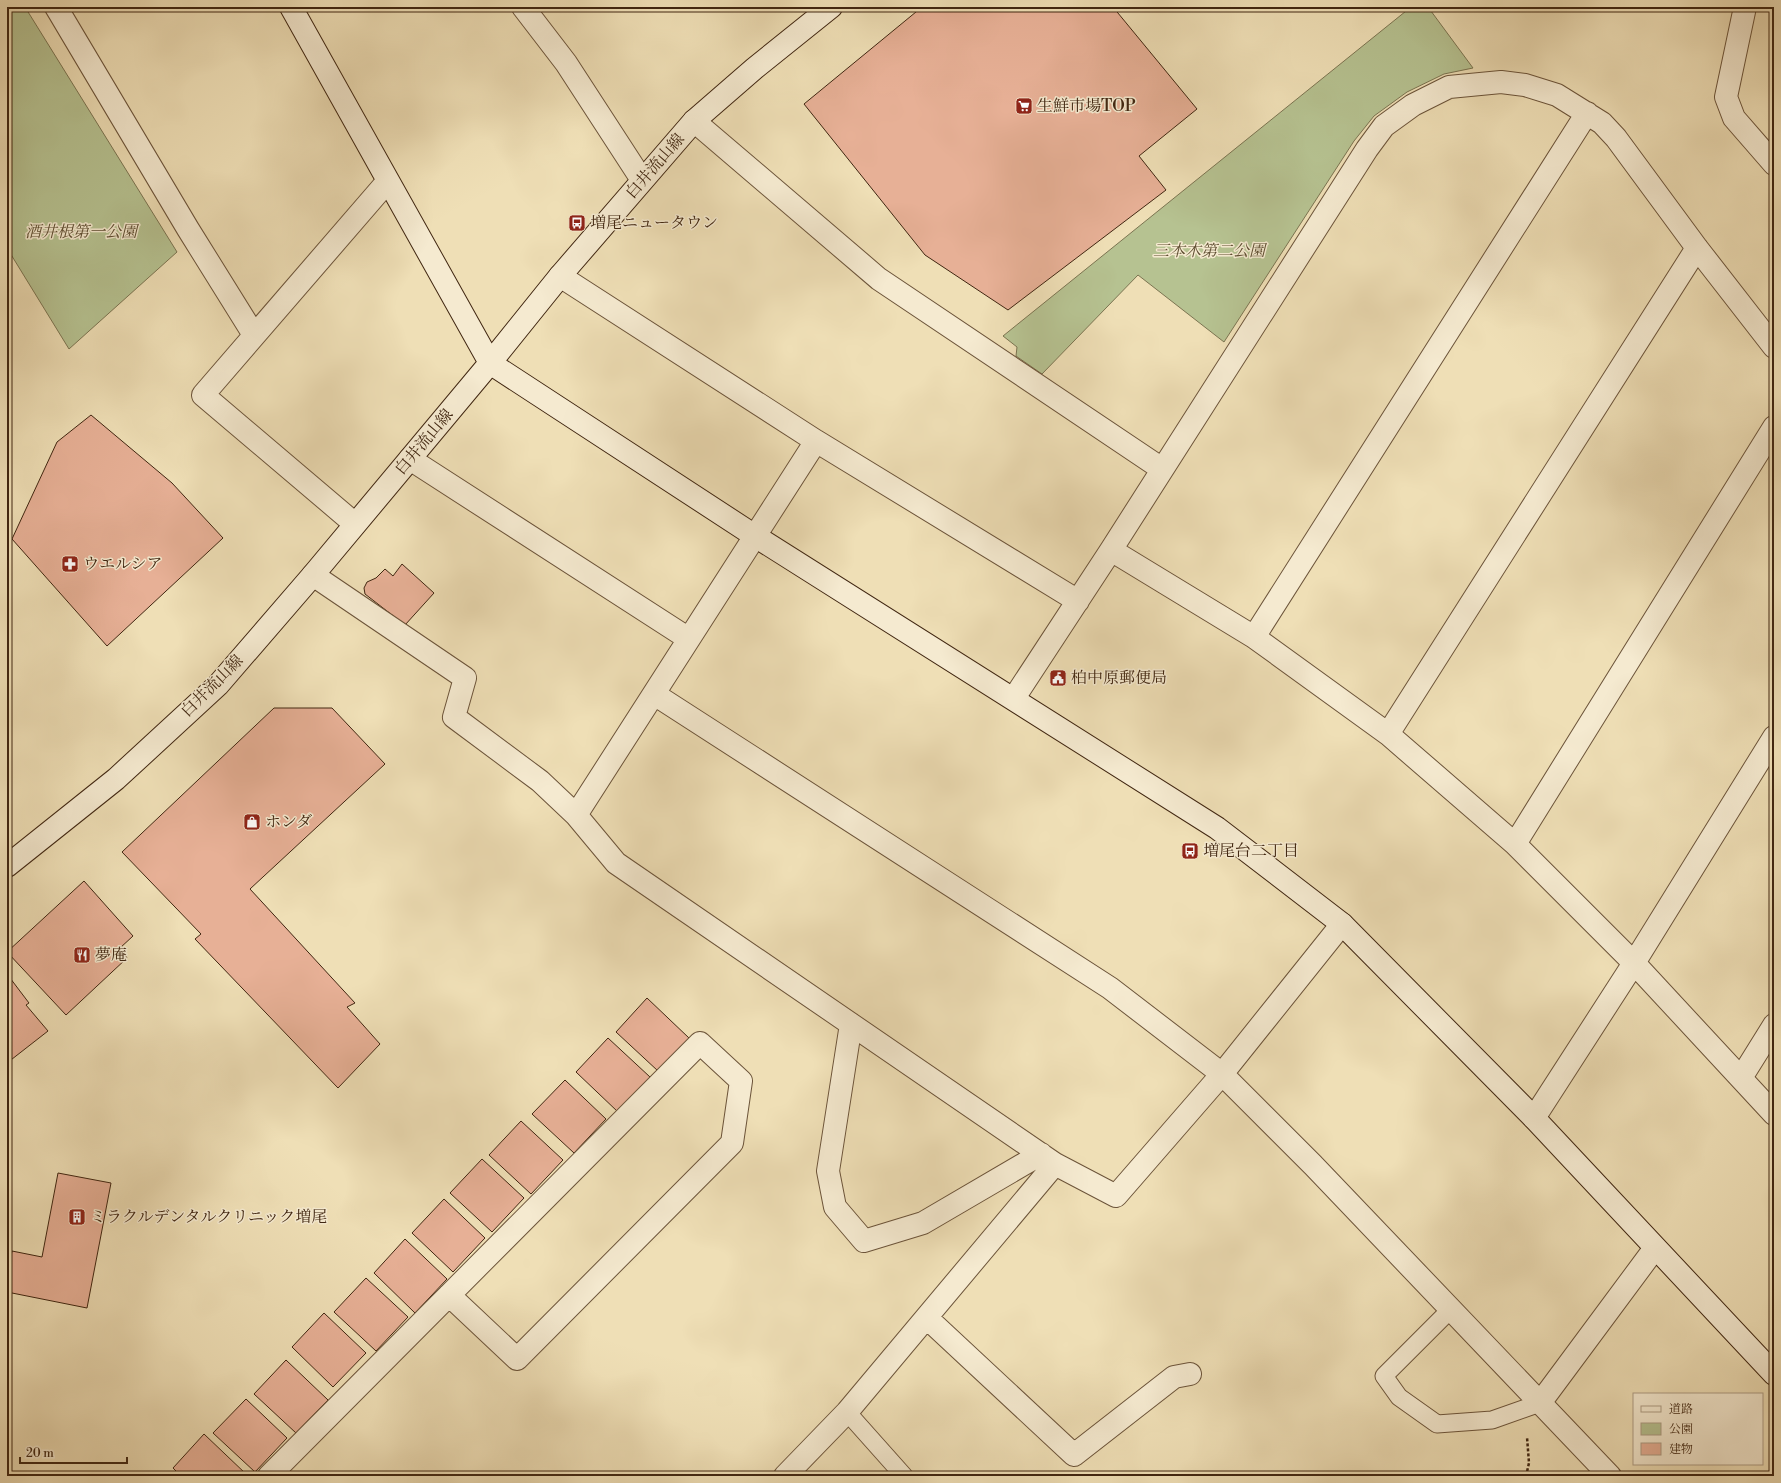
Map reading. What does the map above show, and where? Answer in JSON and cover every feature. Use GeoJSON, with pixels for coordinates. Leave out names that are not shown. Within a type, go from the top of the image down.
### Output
{"type":"FeatureCollection","features":[{"type":"Feature","properties":{"kind":"street"},"geometry":{"type":"LineString","coordinates":[[56,7],[188,230],[254,335]]}},
{"type":"Feature","properties":{"kind":"street"},"geometry":{"type":"LineString","coordinates":[[291,7],[490,364],[755,536],[1014,698],[1217,828],[1342,924],[1534,1118],[1774,1374]]}},
{"type":"Feature","properties":{"kind":"street"},"geometry":{"type":"LineString","coordinates":[[523,7],[566,63],[642,180]]}},
{"type":"Feature","properties":{"kind":"street","name":"白井流山線"},"geometry":{"type":"LineString","coordinates":[[7,866],[116,779],[218,685],[313,575],[490,364],[560,276],[694,121],[755,68],[831,7]]}},
{"type":"Feature","properties":{"kind":"street"},"geometry":{"type":"LineString","coordinates":[[1744,7],[1726,96],[1734,118],[1774,164]]}},
{"type":"Feature","properties":{"kind":"street"},"geometry":{"type":"LineString","coordinates":[[1014,698],[1111,550],[1367,149],[1384,126],[1413,105],[1449,87],[1501,82],[1525,85],[1557,95],[1602,123],[1616,138],[1697,248],[1774,347]]}},
{"type":"Feature","properties":{"kind":"street"},"geometry":{"type":"LineString","coordinates":[[1254,637],[1587,113]]}},
{"type":"Feature","properties":{"kind":"street"},"geometry":{"type":"LineString","coordinates":[[694,121],[879,279],[1162,469]]}},
{"type":"Feature","properties":{"kind":"street"},"geometry":{"type":"LineString","coordinates":[[355,524],[203,395],[388,182]]}},
{"type":"Feature","properties":{"kind":"street"},"geometry":{"type":"LineString","coordinates":[[1388,734],[1697,248]]}},
{"type":"Feature","properties":{"kind":"street"},"geometry":{"type":"LineString","coordinates":[[560,276],[816,441],[1078,601]]}},
{"type":"Feature","properties":{"kind":"street"},"geometry":{"type":"LineString","coordinates":[[1515,844],[1774,427]]}},
{"type":"Feature","properties":{"kind":"street"},"geometry":{"type":"LineString","coordinates":[[576,815],[816,441]]}},
{"type":"Feature","properties":{"kind":"street"},"geometry":{"type":"LineString","coordinates":[[410,459],[689,639]]}},
{"type":"Feature","properties":{"kind":"street"},"geometry":{"type":"LineString","coordinates":[[1111,550],[1254,637],[1388,734],[1515,844],[1634,963],[1774,1114]]}},
{"type":"Feature","properties":{"kind":"street"},"geometry":{"type":"LineString","coordinates":[[313,575],[465,678],[454,717],[540,781],[576,815],[616,863],[1048,1159],[1116,1196],[1222,1074],[1342,924]]}},
{"type":"Feature","properties":{"kind":"street"},"geometry":{"type":"LineString","coordinates":[[654,694],[1110,988],[1222,1074],[1312,1165],[1451,1310],[1532,1406],[1610,1476]]}},
{"type":"Feature","properties":{"kind":"street"},"geometry":{"type":"LineString","coordinates":[[1534,1118],[1634,963],[1774,737]]}},
{"type":"Feature","properties":{"kind":"street"},"geometry":{"type":"LineString","coordinates":[[851,1024],[828,1172],[835,1207],[864,1241],[923,1223],[1048,1159]]}},
{"type":"Feature","properties":{"kind":"street"},"geometry":{"type":"LineString","coordinates":[[1741,1078],[1774,1025]]}},
{"type":"Feature","properties":{"kind":"street"},"geometry":{"type":"LineString","coordinates":[[269,1476],[700,1042],[740,1081],[732,1143],[517,1359],[449,1295]]}},
{"type":"Feature","properties":{"kind":"street"},"geometry":{"type":"LineString","coordinates":[[785,1476],[847,1412],[927,1318],[1048,1159]]}},
{"type":"Feature","properties":{"kind":"street"},"geometry":{"type":"LineString","coordinates":[[1532,1406],[1655,1248]]}},
{"type":"Feature","properties":{"kind":"street"},"geometry":{"type":"LineString","coordinates":[[927,1318],[1074,1455],[1174,1376],[1190,1374]]}},
{"type":"Feature","properties":{"kind":"lane"},"geometry":{"type":"LineString","coordinates":[[1451,1310],[1384,1376],[1398,1397],[1437,1424],[1492,1420],[1532,1406]]}},
{"type":"Feature","properties":{"kind":"lane"},"geometry":{"type":"LineString","coordinates":[[847,1412],[904,1476]]}},
{"type":"Feature","properties":{"kind":"path"},"geometry":{"type":"LineString","coordinates":[[1526,1476],[1529,1462],[1532,1406]]}},
{"type":"Feature","properties":{"kind":"green space","name":"酒井根第一公園"},"geometry":{"type":"Polygon","coordinates":[[[7,7],[25,7],[177,252],[69,349],[7,248],[7,7]]]}},
{"type":"Feature","properties":{"kind":"green space","name":"三本木第二公園"},"geometry":{"type":"Polygon","coordinates":[[[1411,7],[1428,7],[1473,68],[1444,74],[1407,92],[1374,116],[1354,141],[1224,342],[1138,275],[1042,374],[1016,356],[1017,347],[1003,336],[1411,7]]]}},
{"type":"Feature","properties":{"kind":"building"},"geometry":{"type":"Polygon","coordinates":[[[922,7],[1113,7],[1197,109],[1139,156],[1166,190],[1008,310],[925,255],[804,104],[922,7]]]}},
{"type":"Feature","properties":{"kind":"building"},"geometry":{"type":"Polygon","coordinates":[[[91,415],[172,483],[223,538],[107,646],[12,539],[57,442],[91,415]]]}},
{"type":"Feature","properties":{"kind":"building"},"geometry":{"type":"Polygon","coordinates":[[[402,564],[434,593],[405,625],[365,594],[364,588],[367,582],[376,578],[385,569],[393,576],[402,564]]]}},
{"type":"Feature","properties":{"kind":"building"},"geometry":{"type":"Polygon","coordinates":[[[274,708],[332,708],[385,764],[250,889],[355,1003],[347,1007],[380,1044],[338,1088],[195,939],[201,934],[122,852],[274,708]]]}},
{"type":"Feature","properties":{"kind":"building"},"geometry":{"type":"Polygon","coordinates":[[[84,881],[133,936],[120,948],[127,958],[66,1015],[7,952],[84,881]]]}},
{"type":"Feature","properties":{"kind":"building"},"geometry":{"type":"Polygon","coordinates":[[[7,974],[29,1003],[26,1005],[48,1031],[7,1063],[7,974]]]}},
{"type":"Feature","properties":{"kind":"building"},"geometry":{"type":"Polygon","coordinates":[[[647,998],[689,1038],[658,1071],[616,1032],[647,998]]]}},
{"type":"Feature","properties":{"kind":"building"},"geometry":{"type":"Polygon","coordinates":[[[608,1038],[650,1077],[618,1112],[576,1072],[608,1038]]]}},
{"type":"Feature","properties":{"kind":"building"},"geometry":{"type":"Polygon","coordinates":[[[565,1080],[606,1119],[574,1153],[532,1114],[565,1080]]]}},
{"type":"Feature","properties":{"kind":"building"},"geometry":{"type":"Polygon","coordinates":[[[521,1121],[563,1160],[531,1194],[489,1155],[521,1121]]]}},
{"type":"Feature","properties":{"kind":"building"},"geometry":{"type":"Polygon","coordinates":[[[482,1159],[524,1198],[492,1232],[450,1193],[482,1159]]]}},
{"type":"Feature","properties":{"kind":"building","name":"ミラクルデンタルクリニック増尾"},"geometry":{"type":"Polygon","coordinates":[[[58,1173],[111,1183],[87,1308],[7,1292],[7,1279],[12,1251],[42,1257],[58,1173]]]}},
{"type":"Feature","properties":{"kind":"building"},"geometry":{"type":"Polygon","coordinates":[[[444,1199],[485,1238],[453,1272],[412,1233],[444,1199]]]}},
{"type":"Feature","properties":{"kind":"building"},"geometry":{"type":"Polygon","coordinates":[[[405,1239],[447,1279],[415,1313],[374,1273],[405,1239]]]}},
{"type":"Feature","properties":{"kind":"building"},"geometry":{"type":"Polygon","coordinates":[[[366,1278],[408,1317],[376,1351],[334,1312],[366,1278]]]}},
{"type":"Feature","properties":{"kind":"building"},"geometry":{"type":"Polygon","coordinates":[[[324,1313],[366,1353],[333,1387],[292,1347],[324,1313]]]}},
{"type":"Feature","properties":{"kind":"building"},"geometry":{"type":"Polygon","coordinates":[[[286,1360],[328,1400],[296,1433],[254,1394],[286,1360]]]}},
{"type":"Feature","properties":{"kind":"building"},"geometry":{"type":"Polygon","coordinates":[[[246,1399],[287,1438],[255,1472],[213,1433],[246,1399]]]}},
{"type":"Feature","properties":{"kind":"building"},"geometry":{"type":"Polygon","coordinates":[[[204,1434],[246,1474],[244,1476],[181,1476],[173,1468],[204,1434]]]}},
{"type":"Feature","properties":{"kind":"place","name":"生鮮市場TOP"},"geometry":{"type":"Point","coordinates":[1024,106]}},
{"type":"Feature","properties":{"kind":"place","name":"増尾ニュータウン"},"geometry":{"type":"Point","coordinates":[577,223]}},
{"type":"Feature","properties":{"kind":"place","name":"ウエルシア"},"geometry":{"type":"Point","coordinates":[70,564]}},
{"type":"Feature","properties":{"kind":"place","name":"柏中原郵便局"},"geometry":{"type":"Point","coordinates":[1058,678]}},
{"type":"Feature","properties":{"kind":"place","name":"ホンダ"},"geometry":{"type":"Point","coordinates":[252,822]}},
{"type":"Feature","properties":{"kind":"place","name":"増尾台二丁目"},"geometry":{"type":"Point","coordinates":[1190,851]}},
{"type":"Feature","properties":{"kind":"place","name":"夢庵"},"geometry":{"type":"Point","coordinates":[82,955]}},
{"type":"Feature","properties":{"kind":"place","name":"ミラクルデンタルクリニック増尾"},"geometry":{"type":"Point","coordinates":[77,1217]}}]}
